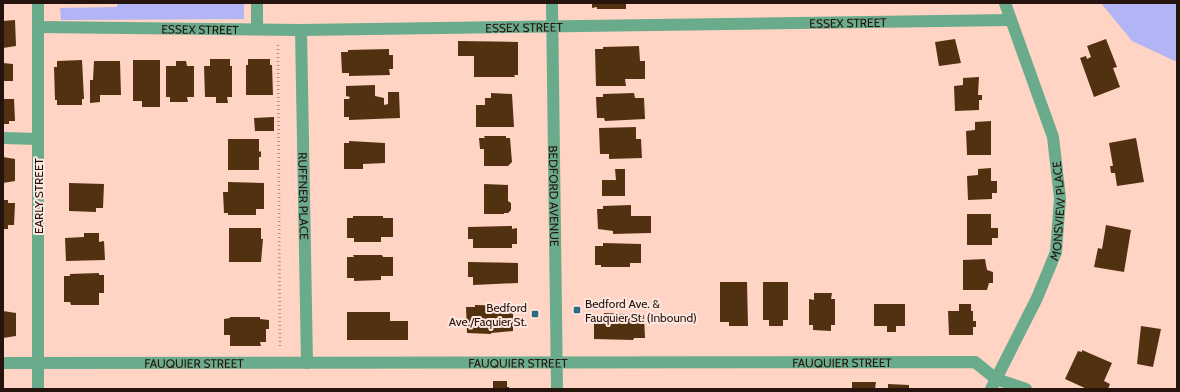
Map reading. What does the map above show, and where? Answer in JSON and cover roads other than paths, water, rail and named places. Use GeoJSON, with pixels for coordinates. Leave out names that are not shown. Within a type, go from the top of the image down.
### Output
{"type":"FeatureCollection","features":[{"type":"Feature","properties":{"kind":"street","name":"EARLY STREET"},"geometry":{"type":"LineString","coordinates":[[38,3],[38,389]]}},
{"type":"Feature","properties":{"kind":"street"},"geometry":{"type":"LineString","coordinates":[[257,3],[257,28]]}},
{"type":"Feature","properties":{"kind":"street","name":"BEDFORD AVENUE"},"geometry":{"type":"LineString","coordinates":[[552,3],[557,389]]}},
{"type":"Feature","properties":{"kind":"street","name":"MONSVIEW PLACE"},"geometry":{"type":"LineString","coordinates":[[993,384],[1037,298],[1056,252],[1060,198],[1053,136],[1005,3]]}},
{"type":"Feature","properties":{"kind":"street","name":"ESSEX STREET"},"geometry":{"type":"LineString","coordinates":[[38,27],[257,28],[300,30],[1011,20]]}},
{"type":"Feature","properties":{"kind":"street","name":"RUFFNER PLACE"},"geometry":{"type":"LineString","coordinates":[[300,30],[307,363]]}},
{"type":"Feature","properties":{"kind":"street"},"geometry":{"type":"LineString","coordinates":[[3,138],[38,139]]}},
{"type":"Feature","properties":{"kind":"street","name":"FAUQUIER STREET"},"geometry":{"type":"LineString","coordinates":[[3,363],[975,362],[993,384],[1026,389]]}},
{"type":"Feature","properties":{"kind":"place","name":"Bedford Ave. & Fauquier St. (Inbound)"},"geometry":{"type":"Point","coordinates":[577,310]}},
{"type":"Feature","properties":{"kind":"place","name":"Bedford Ave./Faquier St."},"geometry":{"type":"Point","coordinates":[535,314]}}]}
